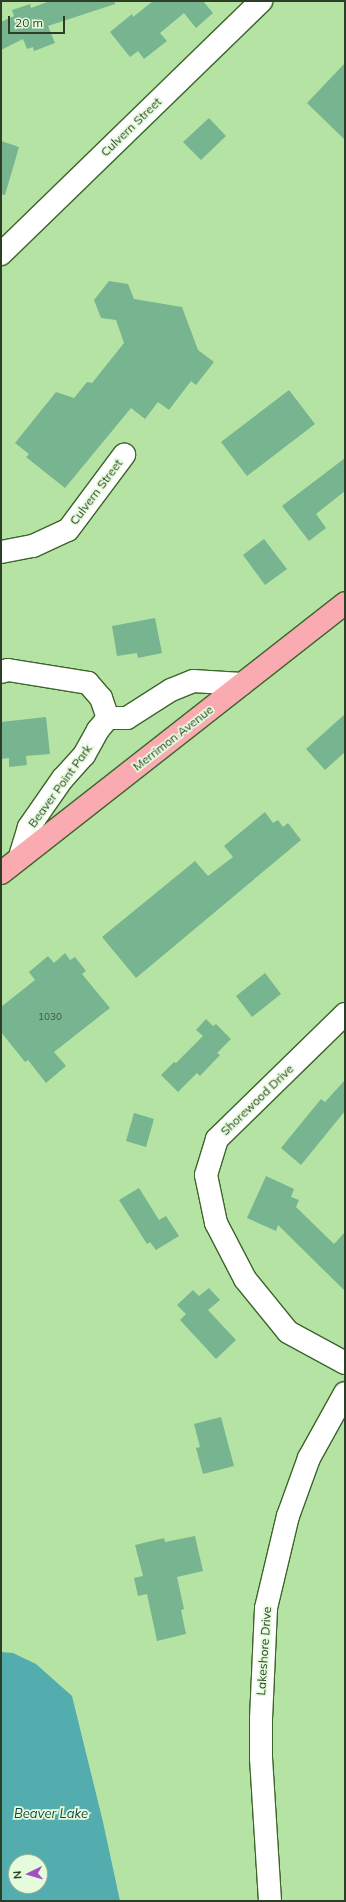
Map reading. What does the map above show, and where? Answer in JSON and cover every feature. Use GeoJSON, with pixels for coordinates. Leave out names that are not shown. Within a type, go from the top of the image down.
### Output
{"type":"FeatureCollection","features":[{"type":"Feature","properties":{"kind":"main road","name":"Merrimon Avenue"},"geometry":{"type":"LineString","coordinates":[[1,873],[345,603]]}},
{"type":"Feature","properties":{"kind":"street","name":"Culvern Street"},"geometry":{"type":"LineString","coordinates":[[1,254],[261,1]]}},
{"type":"Feature","properties":{"kind":"street","name":"Culvern Street"},"geometry":{"type":"LineString","coordinates":[[1,552],[33,546],[68,530],[124,455]]}},
{"type":"Feature","properties":{"kind":"street"},"geometry":{"type":"LineString","coordinates":[[1,672],[8,670],[88,683],[101,698],[108,718],[127,718],[171,690],[193,681],[242,684]]}},
{"type":"Feature","properties":{"kind":"street","name":"Beaver Point Park"},"geometry":{"type":"LineString","coordinates":[[20,857],[28,827],[63,778],[84,755],[98,730],[108,718]]}},
{"type":"Feature","properties":{"kind":"street","name":"Shorewood Drive"},"geometry":{"type":"LineString","coordinates":[[345,1014],[217,1139],[206,1175],[216,1222],[245,1279],[288,1332],[345,1363]]}},
{"type":"Feature","properties":{"kind":"street","name":"Lakeshore Drive"},"geometry":{"type":"LineString","coordinates":[[270,1901],[260,1719],[266,1608],[288,1516],[309,1458],[345,1392]]}},
{"type":"Feature","properties":{"kind":"water","name":"Beaver Lake"},"geometry":{"type":"Polygon","coordinates":[[[1,1652],[13,1653],[36,1664],[72,1696],[103,1822],[120,1901],[1,1901],[1,1652]]]}},
{"type":"Feature","properties":{"kind":"building"},"geometry":{"type":"Polygon","coordinates":[[[50,1],[115,1],[115,4],[48,26],[55,43],[34,51],[33,47],[27,49],[23,39],[1,50],[1,22],[14,16],[12,10],[30,4],[31,8],[50,1]]]}},
{"type":"Feature","properties":{"kind":"building"},"geometry":{"type":"Polygon","coordinates":[[[153,1],[203,1],[213,13],[196,28],[184,13],[160,33],[167,41],[144,59],[138,51],[130,57],[110,32],[132,14],[133,17],[153,1]]]}},
{"type":"Feature","properties":{"kind":"building"},"geometry":{"type":"Polygon","coordinates":[[[345,63],[345,140],[307,103],[345,63]]]}},
{"type":"Feature","properties":{"kind":"building"},"geometry":{"type":"Polygon","coordinates":[[[209,118],[226,136],[201,160],[183,142],[209,118]]]}},
{"type":"Feature","properties":{"kind":"building"},"geometry":{"type":"Polygon","coordinates":[[[1,141],[19,147],[5,195],[1,194],[1,141]]]}},
{"type":"Feature","properties":{"kind":"building"},"geometry":{"type":"Polygon","coordinates":[[[109,281],[128,284],[134,299],[182,307],[198,350],[214,362],[196,385],[191,381],[169,410],[158,402],[145,419],[131,408],[65,488],[26,457],[29,454],[15,443],[56,392],[74,398],[87,382],[92,383],[124,343],[116,320],[101,318],[94,300],[109,281]]]}},
{"type":"Feature","properties":{"kind":"building"},"geometry":{"type":"Polygon","coordinates":[[[289,390],[315,424],[247,476],[221,442],[289,390]]]}},
{"type":"Feature","properties":{"kind":"building"},"geometry":{"type":"Polygon","coordinates":[[[345,458],[345,491],[316,514],[326,528],[309,541],[282,506],[345,458]]]}},
{"type":"Feature","properties":{"kind":"building"},"geometry":{"type":"Polygon","coordinates":[[[264,539],[287,569],[265,585],[243,555],[264,539]]]}},
{"type":"Feature","properties":{"kind":"building"},"geometry":{"type":"Polygon","coordinates":[[[155,618],[162,653],[138,658],[137,653],[117,656],[112,626],[155,618]]]}},
{"type":"Feature","properties":{"kind":"building"},"geometry":{"type":"Polygon","coordinates":[[[345,714],[345,752],[325,770],[306,749],[345,714]]]}},
{"type":"Feature","properties":{"kind":"building"},"geometry":{"type":"Polygon","coordinates":[[[46,717],[50,754],[26,756],[27,765],[9,767],[9,758],[1,759],[1,722],[46,717]]]}},
{"type":"Feature","properties":{"kind":"building"},"geometry":{"type":"Polygon","coordinates":[[[265,812],[273,823],[278,820],[283,827],[288,823],[301,840],[136,978],[102,937],[195,861],[208,876],[233,857],[224,846],[265,812]]]}},
{"type":"Feature","properties":{"kind":"building"},"geometry":{"type":"Polygon","coordinates":[[[65,953],[70,960],[75,957],[86,971],[82,974],[110,1008],[54,1052],[66,1066],[46,1083],[28,1060],[25,1062],[1,1032],[1,1007],[35,980],[29,972],[48,956],[54,963],[65,953]]]}},
{"type":"Feature","properties":{"kind":"building"},"geometry":{"type":"Polygon","coordinates":[[[265,973],[281,994],[252,1017],[236,996],[265,973]]]}},
{"type":"Feature","properties":{"kind":"building"},"geometry":{"type":"Polygon","coordinates":[[[206,1019],[213,1026],[216,1024],[231,1039],[217,1053],[220,1055],[200,1076],[197,1073],[178,1092],[161,1075],[174,1062],[176,1063],[203,1036],[196,1030],[206,1019]]]}},
{"type":"Feature","properties":{"kind":"building"},"geometry":{"type":"Polygon","coordinates":[[[345,1080],[345,1111],[301,1165],[281,1148],[321,1099],[325,1102],[345,1080]]]}},
{"type":"Feature","properties":{"kind":"building"},"geometry":{"type":"Polygon","coordinates":[[[134,1113],[154,1119],[146,1147],[126,1141],[134,1113]]]}},
{"type":"Feature","properties":{"kind":"building"},"geometry":{"type":"Polygon","coordinates":[[[266,1176],[294,1189],[291,1197],[299,1200],[296,1207],[334,1244],[345,1232],[345,1291],[278,1225],[276,1231],[247,1218],[266,1176]]]}},
{"type":"Feature","properties":{"kind":"building"},"geometry":{"type":"Polygon","coordinates":[[[139,1188],[159,1220],[166,1216],[179,1236],[156,1250],[150,1242],[147,1244],[119,1200],[139,1188]]]}},
{"type":"Feature","properties":{"kind":"building"},"geometry":{"type":"Polygon","coordinates":[[[209,1288],[220,1300],[208,1310],[236,1340],[216,1359],[180,1320],[186,1314],[177,1305],[193,1290],[199,1296],[209,1288]]]}},
{"type":"Feature","properties":{"kind":"building"},"geometry":{"type":"Polygon","coordinates":[[[221,1417],[234,1466],[203,1474],[196,1448],[200,1447],[194,1424],[221,1417]]]}},
{"type":"Feature","properties":{"kind":"building"},"geometry":{"type":"Polygon","coordinates":[[[195,1536],[203,1571],[177,1577],[184,1609],[181,1610],[186,1634],[157,1641],[147,1594],[138,1596],[134,1578],[143,1576],[135,1545],[164,1538],[165,1542],[195,1536]]]}}]}
